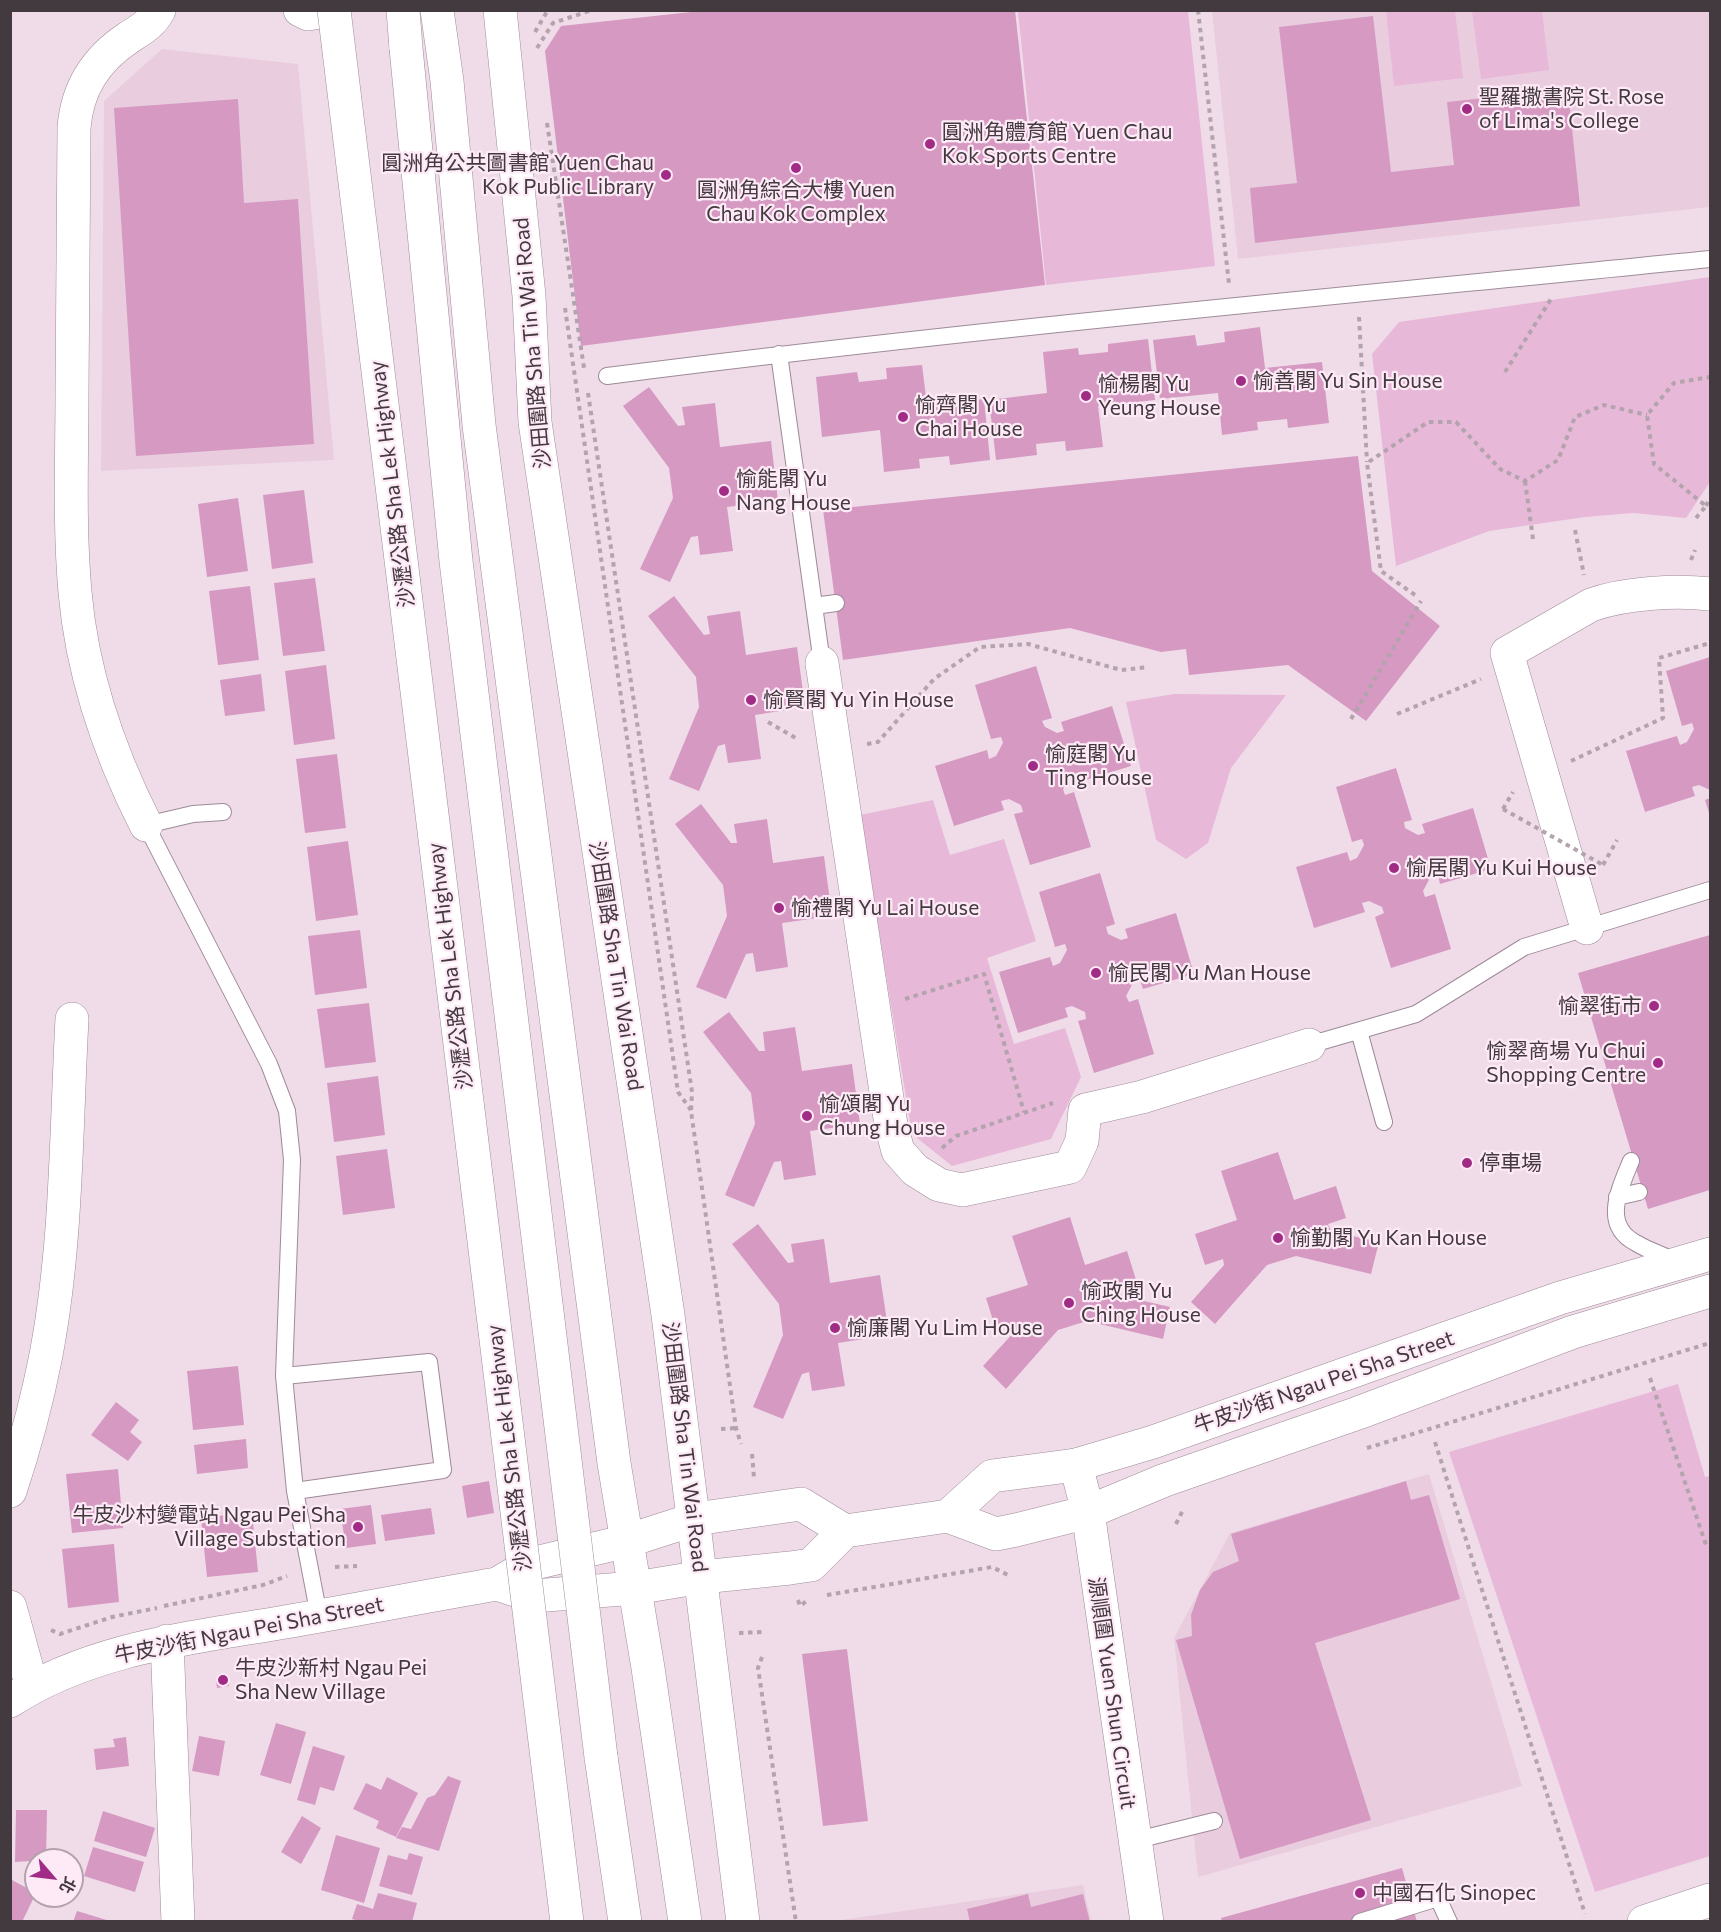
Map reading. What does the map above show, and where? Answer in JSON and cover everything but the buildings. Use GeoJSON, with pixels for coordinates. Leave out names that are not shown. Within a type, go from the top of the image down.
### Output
{"type":"FeatureCollection","features":[{"type":"Feature","properties":{"kind":"main road"},"geometry":{"type":"LineString","coordinates":[[146,825],[123,775],[100,713],[85,652],[75,593],[72,518],[74,128],[79,98],[94,68],[113,48],[146,27],[159,10]]}},
{"type":"Feature","properties":{"kind":"main road"},"geometry":{"type":"LineString","coordinates":[[300,10],[308,14],[332,10]]}},
{"type":"Feature","properties":{"kind":"main road","name":"沙瀝公路 Sha Lek Highway"},"geometry":{"type":"LineString","coordinates":[[332,10],[567,1922]]}},
{"type":"Feature","properties":{"kind":"main road"},"geometry":{"type":"LineString","coordinates":[[403,10],[456,561],[599,1746],[625,1922]]}},
{"type":"Feature","properties":{"kind":"main road"},"geometry":{"type":"LineString","coordinates":[[437,10],[447,81],[479,425],[627,1541],[685,1922]]}},
{"type":"Feature","properties":{"kind":"main road","name":"沙田圍路 Sha Tin Wai Road"},"geometry":{"type":"LineString","coordinates":[[500,10],[530,296],[534,422],[668,1315],[743,1922]]}},
{"type":"Feature","properties":{"kind":"main road"},"geometry":{"type":"LineString","coordinates":[[1587,928],[1507,653],[1591,605],[1605,600],[1684,592],[1710,594]]}},
{"type":"Feature","properties":{"kind":"main road"},"geometry":{"type":"LineString","coordinates":[[822,663],[891,1125],[898,1151],[915,1170],[939,1185],[962,1190],[1070,1167],[1082,1141],[1085,1110],[1142,1097],[1310,1045]]}},
{"type":"Feature","properties":{"kind":"main road"},"geometry":{"type":"LineString","coordinates":[[10,1491],[31,1422],[51,1320],[62,1200],[72,1019]]}},
{"type":"Feature","properties":{"kind":"main road","name":"牛皮沙街 Ngau Pei Sha Street"},"geometry":{"type":"LineString","coordinates":[[948,1516],[992,1476],[1076,1465],[1153,1442],[1560,1298],[1710,1254]]}},
{"type":"Feature","properties":{"kind":"main road","name":"牛皮沙街 Ngau Pei Sha Street"},"geometry":{"type":"LineString","coordinates":[[497,1584],[534,1596],[635,1588],[702,1577],[811,1565],[844,1531],[948,1516],[996,1534],[1088,1512],[1165,1480],[1358,1413],[1573,1332],[1710,1291]]}},
{"type":"Feature","properties":{"kind":"main road","name":"源順圍 Yuen Shun Circuit"},"geometry":{"type":"LineString","coordinates":[[1076,1465],[1088,1512],[1133,1841],[1147,1922]]}},
{"type":"Feature","properties":{"kind":"main road","name":"牛皮沙街 Ngau Pei Sha Street"},"geometry":{"type":"LineString","coordinates":[[21,1694],[90,1662],[167,1641],[497,1584],[531,1564],[627,1541],[695,1519],[801,1504],[844,1531]]}},
{"type":"Feature","properties":{"kind":"main road"},"geometry":{"type":"LineString","coordinates":[[10,1608],[21,1694]]}},
{"type":"Feature","properties":{"kind":"main road"},"geometry":{"type":"LineString","coordinates":[[167,1641],[178,1922]]}},
{"type":"Feature","properties":{"kind":"main road"},"geometry":{"type":"LineString","coordinates":[[1644,1922],[1710,1900]]}},
{"type":"Feature","properties":{"kind":"lane"},"geometry":{"type":"LineString","coordinates":[[607,376],[779,354],[1230,305],[1710,259]]}},
{"type":"Feature","properties":{"kind":"lane"},"geometry":{"type":"LineString","coordinates":[[779,354],[822,663]]}},
{"type":"Feature","properties":{"kind":"lane"},"geometry":{"type":"LineString","coordinates":[[814,606],[836,603]]}},
{"type":"Feature","properties":{"kind":"lane"},"geometry":{"type":"LineString","coordinates":[[223,812],[193,814],[146,825],[269,1064],[287,1111],[292,1160],[284,1376],[295,1491],[319,1616]]}},
{"type":"Feature","properties":{"kind":"lane"},"geometry":{"type":"LineString","coordinates":[[1310,1045],[1416,1014],[1524,947],[1710,890]]}},
{"type":"Feature","properties":{"kind":"lane"},"geometry":{"type":"LineString","coordinates":[[1359,1031],[1384,1122]]}},
{"type":"Feature","properties":{"kind":"lane"},"geometry":{"type":"LineString","coordinates":[[1631,1161],[1617,1197],[1616,1218],[1623,1235],[1679,1263]]}},
{"type":"Feature","properties":{"kind":"lane"},"geometry":{"type":"LineString","coordinates":[[1617,1197],[1639,1192]]}},
{"type":"Feature","properties":{"kind":"lane"},"geometry":{"type":"LineString","coordinates":[[284,1376],[429,1362],[443,1470],[295,1491]]}},
{"type":"Feature","properties":{"kind":"lane"},"geometry":{"type":"LineString","coordinates":[[1133,1841],[1214,1821]]}},
{"type":"Feature","properties":{"kind":"lane"},"geometry":{"type":"LineString","coordinates":[[1360,1922],[1438,1898],[1449,1922]]}},
{"type":"Feature","properties":{"kind":"path"},"geometry":{"type":"LineString","coordinates":[[532,37],[548,10]]}},
{"type":"Feature","properties":{"kind":"path"},"geometry":{"type":"LineString","coordinates":[[538,60],[536,48],[553,23],[592,10]]}},
{"type":"Feature","properties":{"kind":"path"},"geometry":{"type":"LineString","coordinates":[[1198,10],[1230,305]]}},
{"type":"Feature","properties":{"kind":"path"},"geometry":{"type":"LineString","coordinates":[[547,118],[586,378]]}},
{"type":"Feature","properties":{"kind":"path"},"geometry":{"type":"LineString","coordinates":[[1505,372],[1568,273]]}},
{"type":"Feature","properties":{"kind":"path"},"geometry":{"type":"LineString","coordinates":[[1358,293],[1367,463],[1381,571],[1415,596]]}},
{"type":"Feature","properties":{"kind":"path"},"geometry":{"type":"LineString","coordinates":[[565,304],[678,1092],[691,1111]]}},
{"type":"Feature","properties":{"kind":"path"},"geometry":{"type":"LineString","coordinates":[[1706,506],[1654,464],[1647,415],[1674,383],[1710,377]]}},
{"type":"Feature","properties":{"kind":"path"},"geometry":{"type":"LineString","coordinates":[[588,390],[690,1080],[691,1111],[736,1428],[741,1444]]}},
{"type":"Feature","properties":{"kind":"path"},"geometry":{"type":"LineString","coordinates":[[1526,481],[1558,460],[1575,417],[1604,405],[1647,415]]}},
{"type":"Feature","properties":{"kind":"path"},"geometry":{"type":"LineString","coordinates":[[1367,463],[1428,422],[1456,422],[1500,469],[1526,481]]}},
{"type":"Feature","properties":{"kind":"path"},"geometry":{"type":"LineString","coordinates":[[1526,481],[1533,539]]}},
{"type":"Feature","properties":{"kind":"path"},"geometry":{"type":"LineString","coordinates":[[1696,518],[1710,498]]}},
{"type":"Feature","properties":{"kind":"path"},"geometry":{"type":"LineString","coordinates":[[1575,530],[1579,556]]}},
{"type":"Feature","properties":{"kind":"path"},"geometry":{"type":"LineString","coordinates":[[1351,719],[1421,601]]}},
{"type":"Feature","properties":{"kind":"path"},"geometry":{"type":"LineString","coordinates":[[1541,775],[1663,718],[1659,658],[1710,643]]}},
{"type":"Feature","properties":{"kind":"path"},"geometry":{"type":"LineString","coordinates":[[768,722],[802,741],[833,740],[848,747],[878,742],[934,679],[980,646],[1028,644],[1121,670],[1148,667]]}},
{"type":"Feature","properties":{"kind":"path"},"geometry":{"type":"LineString","coordinates":[[1397,714],[1478,682]]}},
{"type":"Feature","properties":{"kind":"path"},"geometry":{"type":"LineString","coordinates":[[1503,809],[1603,865],[1617,840]]}},
{"type":"Feature","properties":{"kind":"path"},"geometry":{"type":"LineString","coordinates":[[873,1010],[984,974],[1024,1112]]}},
{"type":"Feature","properties":{"kind":"path"},"geometry":{"type":"LineString","coordinates":[[915,1170],[956,1136],[1024,1112],[1061,1101],[1085,1110]]}},
{"type":"Feature","properties":{"kind":"path"},"geometry":{"type":"LineString","coordinates":[[1365,1448],[1710,1343]]}},
{"type":"Feature","properties":{"kind":"path"},"geometry":{"type":"LineString","coordinates":[[1650,1378],[1706,1545],[1710,1543]]}},
{"type":"Feature","properties":{"kind":"path"},"geometry":{"type":"LineString","coordinates":[[721,1429],[736,1428]]}},
{"type":"Feature","properties":{"kind":"path"},"geometry":{"type":"LineString","coordinates":[[1435,1442],[1585,1914]]}},
{"type":"Feature","properties":{"kind":"path"},"geometry":{"type":"LineString","coordinates":[[752,1454],[755,1485]]}},
{"type":"Feature","properties":{"kind":"path"},"geometry":{"type":"LineString","coordinates":[[1176,1524],[1188,1498]]}},
{"type":"Feature","properties":{"kind":"path"},"geometry":{"type":"LineString","coordinates":[[48,1628],[60,1634],[112,1617],[263,1585],[310,1567],[357,1566]]}},
{"type":"Feature","properties":{"kind":"path"},"geometry":{"type":"LineString","coordinates":[[824,1595],[992,1568],[1008,1575]]}},
{"type":"Feature","properties":{"kind":"path"},"geometry":{"type":"LineString","coordinates":[[735,1634],[762,1632]]}},
{"type":"Feature","properties":{"kind":"path"},"geometry":{"type":"LineString","coordinates":[[762,1657],[758,1668],[796,1922]]}},
{"type":"Feature","properties":{"kind":"shaded area"},"geometry":{"type":"Polygon","coordinates":[[[1018,11],[1188,11],[1215,266],[1046,285],[1018,11]]]}},
{"type":"Feature","properties":{"kind":"shaded area","name":"聖羅撒書院 St. Rose of Lima's College"},"geometry":{"type":"Polygon","coordinates":[[[1212,11],[1710,11],[1710,207],[1238,259],[1212,11]]]}},
{"type":"Feature","properties":{"kind":"shaded area"},"geometry":{"type":"Polygon","coordinates":[[[1386,11],[1455,11],[1463,78],[1394,86],[1386,11]]]}},
{"type":"Feature","properties":{"kind":"shaded area"},"geometry":{"type":"Polygon","coordinates":[[[1472,11],[1542,11],[1549,70],[1481,79],[1472,11]]]}},
{"type":"Feature","properties":{"kind":"shaded area"},"geometry":{"type":"Polygon","coordinates":[[[162,49],[298,64],[334,460],[101,471],[104,101],[162,49]]]}},
{"type":"Feature","properties":{"kind":"shaded area"},"geometry":{"type":"Polygon","coordinates":[[[1710,277],[1710,482],[1686,518],[1633,513],[1585,517],[1489,531],[1396,566],[1372,354],[1399,322],[1710,277]]]}},
{"type":"Feature","properties":{"kind":"shaded area"},"geometry":{"type":"Polygon","coordinates":[[[1174,694],[1286,695],[1231,768],[1208,843],[1186,859],[1156,840],[1126,702],[1174,694]]]}},
{"type":"Feature","properties":{"kind":"shaded area"},"geometry":{"type":"Polygon","coordinates":[[[933,800],[950,855],[1004,839],[1036,941],[987,958],[1014,1044],[1065,1028],[1081,1077],[1051,1139],[952,1166],[912,1134],[860,815],[933,800]]]}},
{"type":"Feature","properties":{"kind":"shaded area"},"geometry":{"type":"Polygon","coordinates":[[[1678,1384],[1705,1477],[1710,1476],[1710,1856],[1595,1892],[1449,1452],[1678,1384]]]}},
{"type":"Feature","properties":{"kind":"shaded area"},"geometry":{"type":"Polygon","coordinates":[[[1429,1474],[1522,1786],[1198,1877],[1174,1638],[1230,1533],[1429,1474]]]}},
{"type":"Feature","properties":{"kind":"shaded area"},"geometry":{"type":"Polygon","coordinates":[[[1083,1885],[1091,1921],[827,1922],[1083,1885]]]}},
{"type":"Feature","properties":{"kind":"place","name":"聖羅撒書院 St. Rose of Lima's College"},"geometry":{"type":"Point","coordinates":[1467,109]}},
{"type":"Feature","properties":{"kind":"place","name":"圓洲角體育館 Yuen Chau Kok Sports Centre"},"geometry":{"type":"Point","coordinates":[930,144]}},
{"type":"Feature","properties":{"kind":"place","name":"圓洲角綜合大樓 Yuen Chau Kok Complex"},"geometry":{"type":"Point","coordinates":[796,168]}},
{"type":"Feature","properties":{"kind":"place","name":"圓洲角公共圖書館 Yuen Chau Kok Public Library"},"geometry":{"type":"Point","coordinates":[666,175]}},
{"type":"Feature","properties":{"kind":"place","name":"愉善閣 Yu Sin House"},"geometry":{"type":"Point","coordinates":[1241,381]}},
{"type":"Feature","properties":{"kind":"place","name":"愉楊閣 Yu Yeung House"},"geometry":{"type":"Point","coordinates":[1086,396]}},
{"type":"Feature","properties":{"kind":"place","name":"愉齊閣 Yu Chai House"},"geometry":{"type":"Point","coordinates":[903,417]}},
{"type":"Feature","properties":{"kind":"place","name":"愉能閣 Yu Nang House"},"geometry":{"type":"Point","coordinates":[724,491]}},
{"type":"Feature","properties":{"kind":"place","name":"愉賢閣 Yu Yin House"},"geometry":{"type":"Point","coordinates":[751,700]}},
{"type":"Feature","properties":{"kind":"place","name":"愉庭閣 Yu Ting House"},"geometry":{"type":"Point","coordinates":[1033,766]}},
{"type":"Feature","properties":{"kind":"place","name":"愉居閣 Yu Kui House"},"geometry":{"type":"Point","coordinates":[1394,868]}},
{"type":"Feature","properties":{"kind":"place","name":"愉禮閣 Yu Lai House"},"geometry":{"type":"Point","coordinates":[779,908]}},
{"type":"Feature","properties":{"kind":"place","name":"愉民閣 Yu Man House"},"geometry":{"type":"Point","coordinates":[1096,973]}},
{"type":"Feature","properties":{"kind":"place","name":"愉翠街市"},"geometry":{"type":"Point","coordinates":[1654,1006]}},
{"type":"Feature","properties":{"kind":"place","name":"愉翠商場 Yu Chui Shopping Centre"},"geometry":{"type":"Point","coordinates":[1658,1063]}},
{"type":"Feature","properties":{"kind":"place","name":"愉頌閣 Yu Chung House"},"geometry":{"type":"Point","coordinates":[807,1116]}},
{"type":"Feature","properties":{"kind":"place","name":"停車場"},"geometry":{"type":"Point","coordinates":[1467,1163]}},
{"type":"Feature","properties":{"kind":"place","name":"愉勤閣 Yu Kan House"},"geometry":{"type":"Point","coordinates":[1278,1238]}},
{"type":"Feature","properties":{"kind":"place","name":"愉政閣 Yu Ching House"},"geometry":{"type":"Point","coordinates":[1069,1303]}},
{"type":"Feature","properties":{"kind":"place","name":"愉廉閣 Yu Lim House"},"geometry":{"type":"Point","coordinates":[835,1328]}},
{"type":"Feature","properties":{"kind":"place","name":"牛皮沙村變電站 Ngau Pei Sha Village Substation"},"geometry":{"type":"Point","coordinates":[358,1527]}},
{"type":"Feature","properties":{"kind":"place","name":"牛皮沙新村 Ngau Pei Sha New Village"},"geometry":{"type":"Point","coordinates":[223,1680]}},
{"type":"Feature","properties":{"kind":"place","name":"中國石化 Sinopec"},"geometry":{"type":"Point","coordinates":[1360,1893]}}]}
